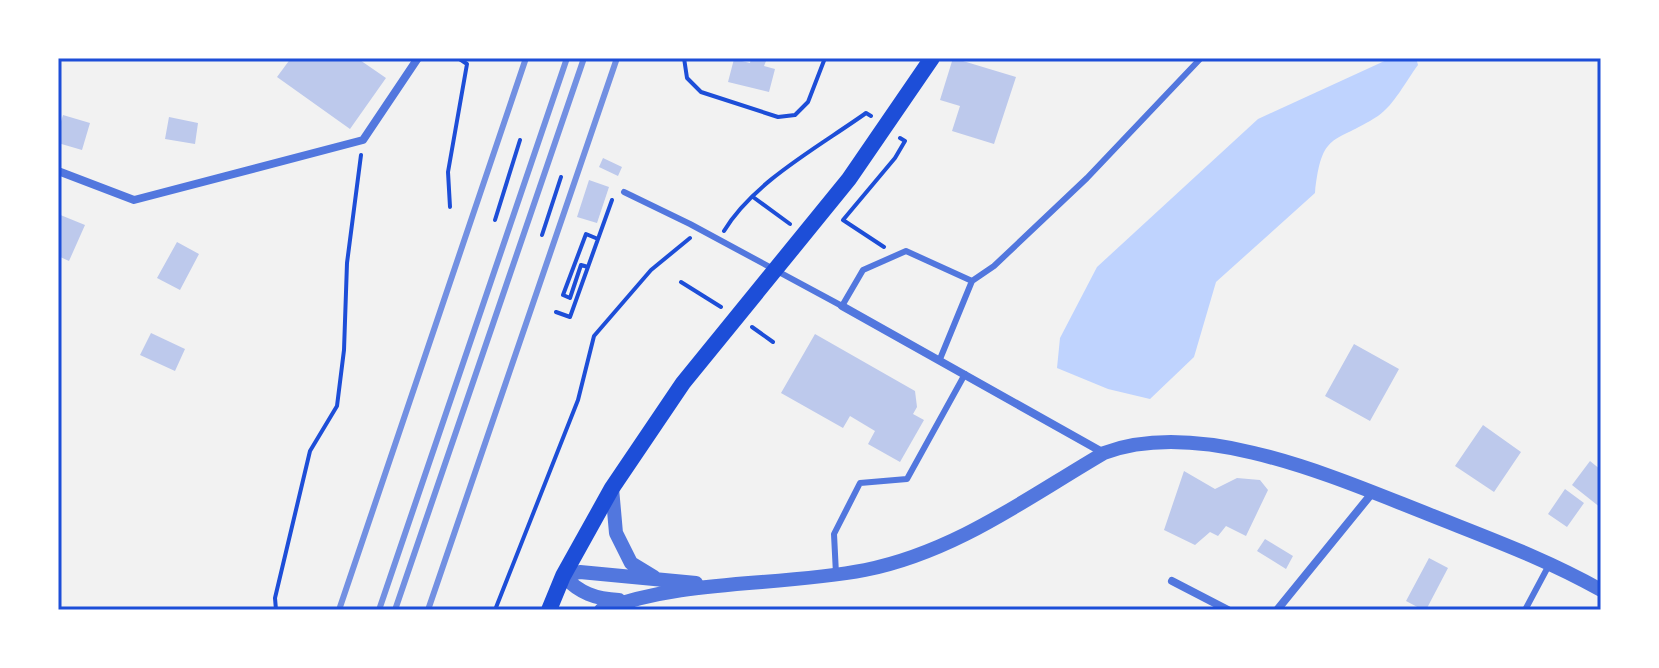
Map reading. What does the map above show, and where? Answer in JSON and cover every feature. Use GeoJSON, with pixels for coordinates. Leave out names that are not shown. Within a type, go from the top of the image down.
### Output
{"type":"FeatureCollection","features":[{"type":"Feature","properties":{"kind":"main road"},"geometry":{"type":"LineString","coordinates":[[549,610],[563,576],[612,488],[683,383],[805,235],[887,128],[932,58]]}},
{"type":"Feature","properties":{"kind":"street"},"geometry":{"type":"LineString","coordinates":[[58,171],[134,200],[363,140],[418,58]]}},
{"type":"Feature","properties":{"kind":"street"},"geometry":{"type":"LineString","coordinates":[[842,306],[1104,453]]}},
{"type":"Feature","properties":{"kind":"street"},"geometry":{"type":"LineString","coordinates":[[601,610],[627,600],[713,585],[836,575],[896,562],[986,526],[1104,453],[1148,441],[1215,445],[1275,458],[1373,492],[1551,562],[1601,590]]}},
{"type":"Feature","properties":{"kind":"street"},"geometry":{"type":"LineString","coordinates":[[612,488],[616,533],[631,563],[657,579]]}},
{"type":"Feature","properties":{"kind":"street"},"geometry":{"type":"LineString","coordinates":[[1277,610],[1373,492]]}},
{"type":"Feature","properties":{"kind":"street"},"geometry":{"type":"LineString","coordinates":[[563,576],[580,572],[713,585]]}},
{"type":"Feature","properties":{"kind":"street"},"geometry":{"type":"LineString","coordinates":[[563,576],[577,590],[592,597],[627,600]]}},
{"type":"Feature","properties":{"kind":"street"},"geometry":{"type":"LineString","coordinates":[[1172,581],[1228,610]]}},
{"type":"Feature","properties":{"kind":"lane"},"geometry":{"type":"LineString","coordinates":[[940,359],[972,281],[994,266],[1087,178],[1201,58]]}},
{"type":"Feature","properties":{"kind":"lane"},"geometry":{"type":"LineString","coordinates":[[624,192],[842,306],[863,270],[906,251],[972,281]]}},
{"type":"Feature","properties":{"kind":"lane"},"geometry":{"type":"LineString","coordinates":[[836,575],[834,534],[860,483],[907,479],[965,374]]}},
{"type":"Feature","properties":{"kind":"lane"},"geometry":{"type":"LineString","coordinates":[[1525,610],[1551,562]]}},
{"type":"Feature","properties":{"kind":"path"},"geometry":{"type":"LineString","coordinates":[[450,207],[448,172],[467,64],[458,58]]}},
{"type":"Feature","properties":{"kind":"path"},"geometry":{"type":"LineString","coordinates":[[684,58],[687,78],[701,92],[778,117],[795,115],[808,102],[825,58]]}},
{"type":"Feature","properties":{"kind":"path"},"geometry":{"type":"LineString","coordinates":[[718,240],[736,211],[797,162],[866,113],[876,120]]}},
{"type":"Feature","properties":{"kind":"path"},"geometry":{"type":"LineString","coordinates":[[871,240],[843,220],[895,158],[905,141],[897,135]]}},
{"type":"Feature","properties":{"kind":"path"},"geometry":{"type":"LineString","coordinates":[[276,610],[275,598],[310,451],[337,406],[344,350],[347,263],[363,140]]}},
{"type":"Feature","properties":{"kind":"path"},"geometry":{"type":"LineString","coordinates":[[495,220],[520,140]]}},
{"type":"Feature","properties":{"kind":"path"},"geometry":{"type":"LineString","coordinates":[[542,235],[561,177]]}},
{"type":"Feature","properties":{"kind":"path"},"geometry":{"type":"LineString","coordinates":[[556,312],[570,317],[616,191],[624,192]]}},
{"type":"Feature","properties":{"kind":"path"},"geometry":{"type":"LineString","coordinates":[[753,197],[805,235]]}},
{"type":"Feature","properties":{"kind":"path"},"geometry":{"type":"LineString","coordinates":[[495,610],[578,400],[594,336],[651,270],[700,230]]}},
{"type":"Feature","properties":{"kind":"path"},"geometry":{"type":"LineString","coordinates":[[588,267],[581,265],[570,298],[563,295],[586,234],[598,239]]}},
{"type":"Feature","properties":{"kind":"path"},"geometry":{"type":"LineString","coordinates":[[681,282],[773,342]]}},
{"type":"Feature","properties":{"kind":"water"},"geometry":{"type":"Polygon","coordinates":[[[1391,58],[1416,58],[1418,65],[1384,111],[1340,136],[1326,149],[1321,158],[1315,193],[1216,282],[1194,357],[1150,399],[1108,389],[1057,368],[1060,338],[1097,267],[1258,119],[1391,58]]]}},
{"type":"Feature","properties":{"kind":"building"},"geometry":{"type":"Polygon","coordinates":[[[291,58],[357,58],[386,78],[350,129],[277,77],[291,58]]]}},
{"type":"Feature","properties":{"kind":"building"},"geometry":{"type":"Polygon","coordinates":[[[751,58],[766,61],[764,66],[775,69],[769,92],[728,82],[734,59],[750,63],[751,58]]]}},
{"type":"Feature","properties":{"kind":"building"},"geometry":{"type":"Polygon","coordinates":[[[953,58],[1016,77],[994,144],[952,131],[960,106],[940,100],[953,58]]]}},
{"type":"Feature","properties":{"kind":"building"},"geometry":{"type":"Polygon","coordinates":[[[63,115],[90,123],[82,150],[58,143],[63,115]]]}},
{"type":"Feature","properties":{"kind":"building"},"geometry":{"type":"Polygon","coordinates":[[[169,117],[198,123],[195,144],[165,139],[169,117]]]}},
{"type":"Feature","properties":{"kind":"building"},"geometry":{"type":"Polygon","coordinates":[[[603,158],[622,167],[618,176],[599,167],[603,158]]]}},
{"type":"Feature","properties":{"kind":"building"},"geometry":{"type":"Polygon","coordinates":[[[589,180],[609,187],[597,223],[577,217],[589,180]]]}},
{"type":"Feature","properties":{"kind":"building"},"geometry":{"type":"Polygon","coordinates":[[[58,214],[85,225],[69,261],[58,256],[58,214]]]}},
{"type":"Feature","properties":{"kind":"building"},"geometry":{"type":"Polygon","coordinates":[[[177,242],[199,254],[180,290],[157,278],[177,242]]]}},
{"type":"Feature","properties":{"kind":"building"},"geometry":{"type":"Polygon","coordinates":[[[151,333],[185,349],[175,371],[140,355],[151,333]]]}},
{"type":"Feature","properties":{"kind":"building"},"geometry":{"type":"Polygon","coordinates":[[[815,334],[915,391],[917,407],[913,414],[924,420],[900,462],[868,444],[875,431],[850,416],[843,428],[781,393],[815,334]]]}},
{"type":"Feature","properties":{"kind":"building"},"geometry":{"type":"Polygon","coordinates":[[[1354,344],[1399,369],[1370,421],[1325,396],[1354,344]]]}},
{"type":"Feature","properties":{"kind":"building"},"geometry":{"type":"Polygon","coordinates":[[[1483,425],[1521,452],[1494,492],[1455,466],[1483,425]]]}},
{"type":"Feature","properties":{"kind":"building"},"geometry":{"type":"Polygon","coordinates":[[[1590,461],[1601,470],[1601,508],[1572,485],[1590,461]]]}},
{"type":"Feature","properties":{"kind":"building"},"geometry":{"type":"Polygon","coordinates":[[[1184,471],[1215,489],[1237,478],[1260,480],[1268,490],[1246,536],[1226,526],[1218,536],[1210,532],[1195,545],[1164,530],[1184,471]]]}},
{"type":"Feature","properties":{"kind":"building"},"geometry":{"type":"Polygon","coordinates":[[[1565,489],[1584,503],[1567,527],[1548,514],[1565,489]]]}},
{"type":"Feature","properties":{"kind":"building"},"geometry":{"type":"Polygon","coordinates":[[[1265,539],[1293,556],[1286,569],[1257,551],[1265,539]]]}},
{"type":"Feature","properties":{"kind":"building"},"geometry":{"type":"Polygon","coordinates":[[[1429,558],[1448,568],[1426,610],[1423,610],[1406,601],[1429,558]]]}},
{"type":"Feature","properties":{"kind":"railway"},"geometry":{"type":"LineString","coordinates":[[339,610],[526,58]]}},
{"type":"Feature","properties":{"kind":"railway"},"geometry":{"type":"LineString","coordinates":[[379,610],[567,58]]}},
{"type":"Feature","properties":{"kind":"railway"},"geometry":{"type":"LineString","coordinates":[[395,610],[584,58]]}},
{"type":"Feature","properties":{"kind":"railway"},"geometry":{"type":"LineString","coordinates":[[428,610],[617,58]]}}]}
